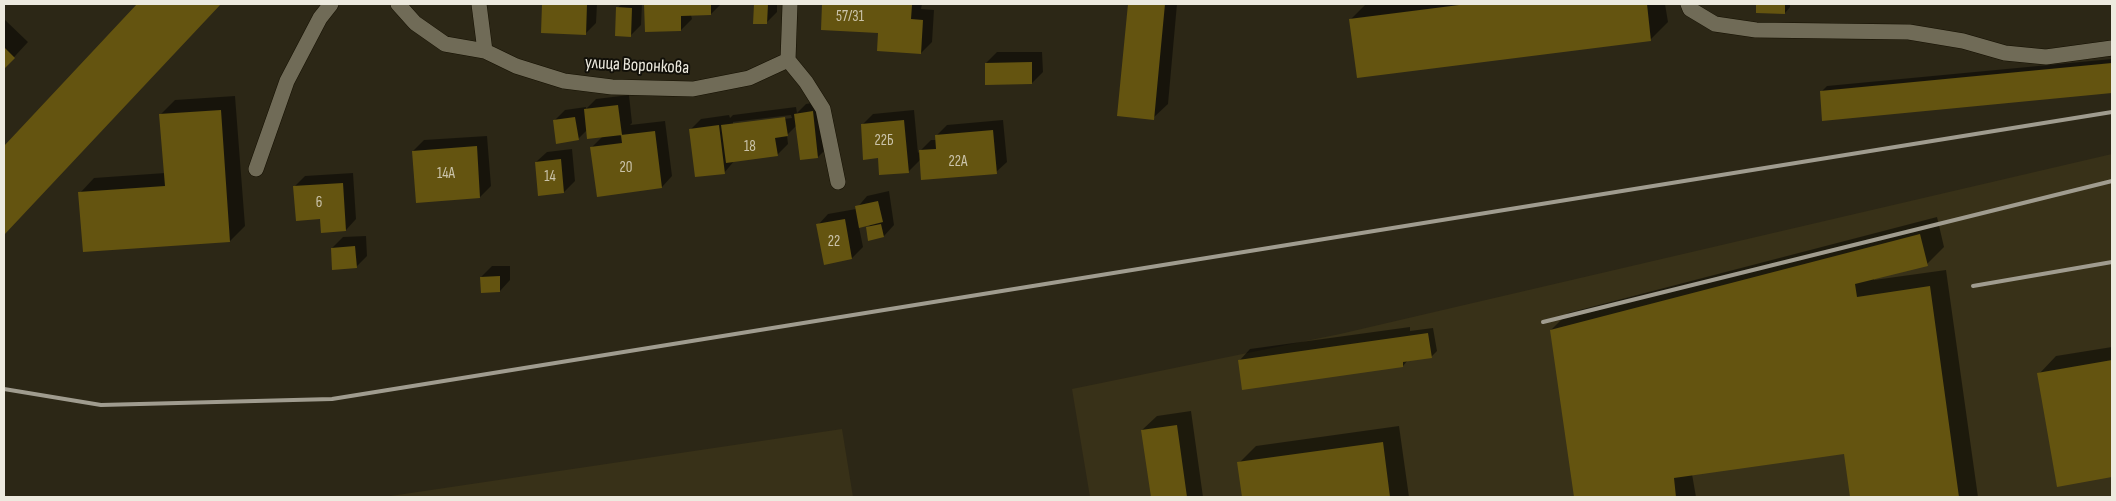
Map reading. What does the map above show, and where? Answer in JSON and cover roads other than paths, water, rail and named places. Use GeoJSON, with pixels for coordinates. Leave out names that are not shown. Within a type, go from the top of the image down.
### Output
{"type":"FeatureCollection","features":[{"type":"Feature","properties":{"kind":"street"},"geometry":{"type":"LineString","coordinates":[[256,169],[287,81],[320,18],[331,4]]}},
{"type":"Feature","properties":{"kind":"street","name":"улица Воронкова"},"geometry":{"type":"LineString","coordinates":[[398,4],[416,23],[445,44],[485,51],[516,66],[564,80],[612,87],[693,89],[749,78],[788,60]]}},
{"type":"Feature","properties":{"kind":"street"},"geometry":{"type":"LineString","coordinates":[[480,4],[485,51]]}},
{"type":"Feature","properties":{"kind":"street"},"geometry":{"type":"LineString","coordinates":[[790,4],[788,60],[806,82],[823,108],[838,182]]}},
{"type":"Feature","properties":{"kind":"street"},"geometry":{"type":"LineString","coordinates":[[1688,4],[1690,9],[1715,24],[1756,30],[1909,32],[1963,41],[2005,53],[2046,57],[2112,48]]}},
{"type":"Feature","properties":{"kind":"railway"},"geometry":{"type":"LineString","coordinates":[[4,389],[101,405],[332,399],[2112,112]]}},
{"type":"Feature","properties":{"kind":"railway"},"geometry":{"type":"LineString","coordinates":[[1543,322],[2112,181]]}},
{"type":"Feature","properties":{"kind":"railway"},"geometry":{"type":"LineString","coordinates":[[1973,286],[2112,262]]}}]}
